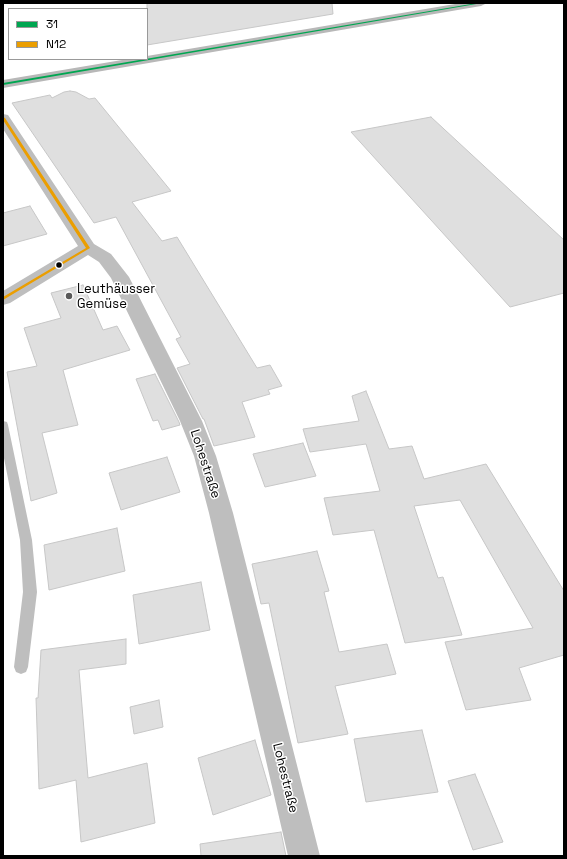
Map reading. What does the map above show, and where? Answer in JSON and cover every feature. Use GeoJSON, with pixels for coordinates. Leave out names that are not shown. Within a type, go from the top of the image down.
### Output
{"type":"FeatureCollection","features":[{"type":"Feature","properties":{"kind":"main road"},"geometry":{"type":"LineString","coordinates":[[148,59],[481,3]]}},
{"type":"Feature","properties":{"kind":"main road"},"geometry":{"type":"LineString","coordinates":[[3,84],[145,60]]}},
{"type":"Feature","properties":{"kind":"street","name":"Lohestraße"},"geometry":{"type":"LineString","coordinates":[[3,118],[88,248],[105,258],[120,277],[190,421],[205,456],[221,513],[304,856]]}},
{"type":"Feature","properties":{"kind":"street"},"geometry":{"type":"LineString","coordinates":[[3,299],[88,248]]}},
{"type":"Feature","properties":{"kind":"lane"},"geometry":{"type":"LineString","coordinates":[[3,425],[26,540],[30,592],[21,667]]}},
{"type":"Feature","properties":{"kind":"building"},"geometry":{"type":"Polygon","coordinates":[[[147,3],[332,3],[333,14],[148,45],[147,3]]]}},
{"type":"Feature","properties":{"kind":"building"},"geometry":{"type":"Polygon","coordinates":[[[64,92],[76,92],[89,99],[95,98],[171,191],[132,202],[162,241],[177,237],[257,368],[270,365],[282,386],[268,390],[270,394],[242,402],[255,437],[214,446],[204,419],[177,368],[190,364],[176,339],[181,337],[116,217],[94,223],[12,103],[50,95],[52,98],[64,92]]]}},
{"type":"Feature","properties":{"kind":"building"},"geometry":{"type":"Polygon","coordinates":[[[431,117],[564,240],[564,293],[510,307],[351,132],[431,117]]]}},
{"type":"Feature","properties":{"kind":"building"},"geometry":{"type":"Polygon","coordinates":[[[30,206],[47,234],[3,246],[3,213],[30,206]]]}},
{"type":"Feature","properties":{"kind":"building"},"geometry":{"type":"Polygon","coordinates":[[[83,285],[103,330],[117,326],[130,350],[63,370],[78,425],[42,433],[57,493],[31,501],[7,372],[37,366],[24,328],[61,318],[51,293],[83,285]]]}},
{"type":"Feature","properties":{"kind":"building"},"geometry":{"type":"Polygon","coordinates":[[[155,374],[180,425],[162,430],[158,420],[153,421],[136,379],[155,374]]]}},
{"type":"Feature","properties":{"kind":"building"},"geometry":{"type":"Polygon","coordinates":[[[366,391],[389,449],[412,446],[424,479],[486,464],[564,591],[564,655],[519,668],[531,700],[466,710],[445,642],[533,628],[460,500],[414,506],[438,578],[443,577],[462,635],[405,643],[374,530],[333,535],[324,498],[380,491],[366,444],[310,452],[303,429],[359,421],[352,396],[366,391]]]}},
{"type":"Feature","properties":{"kind":"building"},"geometry":{"type":"Polygon","coordinates":[[[303,443],[316,476],[265,487],[253,454],[303,443]]]}},
{"type":"Feature","properties":{"kind":"building"},"geometry":{"type":"Polygon","coordinates":[[[167,457],[180,492],[121,510],[109,473],[167,457]]]}},
{"type":"Feature","properties":{"kind":"building"},"geometry":{"type":"Polygon","coordinates":[[[117,528],[125,571],[49,590],[44,545],[117,528]]]}},
{"type":"Feature","properties":{"kind":"building"},"geometry":{"type":"Polygon","coordinates":[[[317,551],[329,591],[324,592],[339,652],[387,644],[396,674],[335,686],[348,734],[298,743],[269,603],[261,604],[252,564],[317,551]]]}},
{"type":"Feature","properties":{"kind":"building"},"geometry":{"type":"Polygon","coordinates":[[[201,582],[210,630],[139,644],[133,595],[201,582]]]}},
{"type":"Feature","properties":{"kind":"building"},"geometry":{"type":"Polygon","coordinates":[[[126,639],[126,664],[79,670],[88,778],[147,763],[155,823],[81,842],[76,780],[39,789],[36,698],[38,698],[41,650],[126,639]]]}},
{"type":"Feature","properties":{"kind":"building"},"geometry":{"type":"Polygon","coordinates":[[[159,700],[163,727],[134,734],[130,707],[159,700]]]}},
{"type":"Feature","properties":{"kind":"building"},"geometry":{"type":"Polygon","coordinates":[[[422,730],[438,792],[366,802],[354,739],[422,730]]]}},
{"type":"Feature","properties":{"kind":"building"},"geometry":{"type":"Polygon","coordinates":[[[255,740],[271,795],[213,815],[198,758],[255,740]]]}},
{"type":"Feature","properties":{"kind":"building"},"geometry":{"type":"Polygon","coordinates":[[[475,774],[503,842],[473,850],[448,781],[475,774]]]}},
{"type":"Feature","properties":{"kind":"building"},"geometry":{"type":"Polygon","coordinates":[[[281,832],[286,856],[201,856],[200,844],[281,832]]]}},
{"type":"Feature","properties":{"kind":"transit line","name":"31"},"geometry":{"type":"LineString","coordinates":[[148,59],[481,3]]}},
{"type":"Feature","properties":{"kind":"transit line","name":"31"},"geometry":{"type":"LineString","coordinates":[[3,84],[145,60]]}},
{"type":"Feature","properties":{"kind":"transit line","name":"N12"},"geometry":{"type":"LineString","coordinates":[[3,118],[88,248]]}},
{"type":"Feature","properties":{"kind":"transit line","name":"N12"},"geometry":{"type":"LineString","coordinates":[[3,299],[88,248]]}},
{"type":"Feature","properties":{"kind":"place","name":"Leuthäusser Gemüse"},"geometry":{"type":"Point","coordinates":[69,296]}}]}
